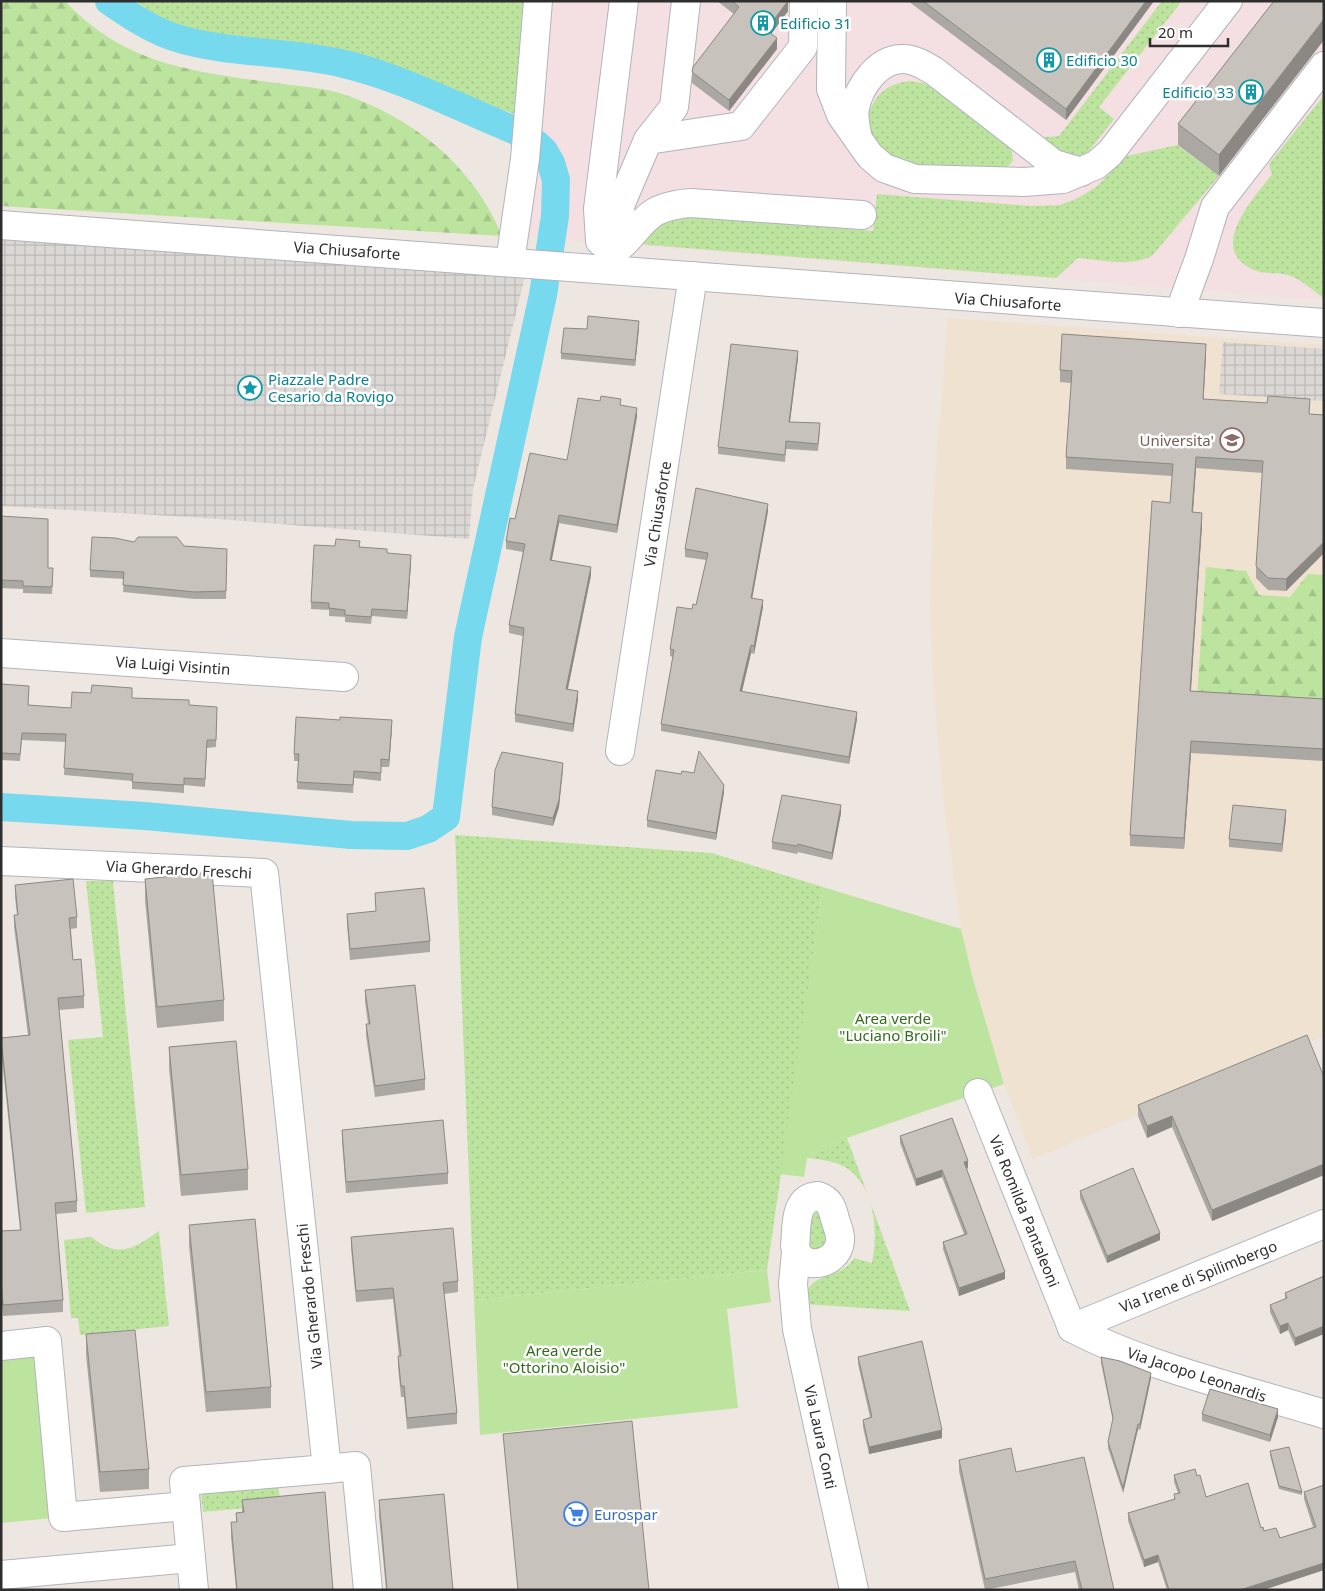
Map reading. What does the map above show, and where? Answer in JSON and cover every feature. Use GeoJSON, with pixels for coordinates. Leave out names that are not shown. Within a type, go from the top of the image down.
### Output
{"type":"FeatureCollection","features":[{"type":"Feature","properties":{"kind":"street"},"geometry":{"type":"LineString","coordinates":[[519,263],[525,159],[538,1]]}},
{"type":"Feature","properties":{"kind":"street"},"geometry":{"type":"LineString","coordinates":[[612,260],[621,203],[648,140],[674,107],[686,1]]}},
{"type":"Feature","properties":{"kind":"street"},"geometry":{"type":"LineString","coordinates":[[648,140],[741,126],[803,47],[804,1]]}},
{"type":"Feature","properties":{"kind":"street"},"geometry":{"type":"LineString","coordinates":[[832,1],[831,89],[841,115],[870,156],[884,168],[916,179],[1024,182],[1063,179],[1096,165],[1110,153],[1228,1]]}},
{"type":"Feature","properties":{"kind":"street"},"geometry":{"type":"LineString","coordinates":[[612,260],[600,241],[598,210],[620,5]]}},
{"type":"Feature","properties":{"kind":"street"},"geometry":{"type":"LineString","coordinates":[[858,140],[854,123],[855,107],[861,91],[872,73],[886,63],[901,59],[918,62],[934,71],[1054,164],[1080,172]]}},
{"type":"Feature","properties":{"kind":"street"},"geometry":{"type":"LineString","coordinates":[[1179,313],[1199,259],[1215,207],[1324,66]]}},
{"type":"Feature","properties":{"kind":"street"},"geometry":{"type":"LineString","coordinates":[[612,260],[648,216],[671,205],[691,203],[862,215]]}},
{"type":"Feature","properties":{"kind":"street","name":"Via Chiusaforte"},"geometry":{"type":"LineString","coordinates":[[1,225],[558,266],[612,260],[693,276],[1324,323]]}},
{"type":"Feature","properties":{"kind":"street","name":"Via Chiusaforte"},"geometry":{"type":"LineString","coordinates":[[620,751],[693,276]]}},
{"type":"Feature","properties":{"kind":"street","name":"Via Luigi Visintin"},"geometry":{"type":"LineString","coordinates":[[1,653],[344,677]]}},
{"type":"Feature","properties":{"kind":"street","name":"Via Gherardo Freschi"},"geometry":{"type":"LineString","coordinates":[[1,861],[264,873],[327,1469]]}},
{"type":"Feature","properties":{"kind":"street","name":"Via Romilda Pantaleoni"},"geometry":{"type":"LineString","coordinates":[[978,1093],[1072,1328]]}},
{"type":"Feature","properties":{"kind":"street","name":"Via Irene di Spilimbergo"},"geometry":{"type":"LineString","coordinates":[[1072,1328],[1324,1224]]}},
{"type":"Feature","properties":{"kind":"street","name":"Via Laura Conti"},"geometry":{"type":"LineString","coordinates":[[806,1258],[793,1284],[797,1329],[854,1590]]}},
{"type":"Feature","properties":{"kind":"street","name":"Via Jacopo Leonardis"},"geometry":{"type":"LineString","coordinates":[[1072,1328],[1093,1339],[1158,1363],[1324,1414]]}},
{"type":"Feature","properties":{"kind":"street"},"geometry":{"type":"LineString","coordinates":[[1,1346],[47,1341],[63,1517],[186,1506]]}},
{"type":"Feature","properties":{"kind":"street"},"geometry":{"type":"LineString","coordinates":[[194,1590],[184,1481],[356,1466],[368,1590]]}},
{"type":"Feature","properties":{"kind":"street"},"geometry":{"type":"LineString","coordinates":[[1,1575],[191,1558]]}},
{"type":"Feature","properties":{"kind":"shaded area"},"geometry":{"type":"Polygon","coordinates":[[[135,1],[1324,1],[1324,300],[514,236],[517,115],[351,54],[187,29],[154,15],[135,1]]]}},
{"type":"Feature","properties":{"kind":"shaded area","name":"Piazzale Padre Cesario da Rovigo"},"geometry":{"type":"Polygon","coordinates":[[[1,225],[528,264],[473,489],[469,539],[205,518],[1,506],[1,225]]]}},
{"type":"Feature","properties":{"kind":"shaded area"},"geometry":{"type":"Polygon","coordinates":[[[948,318],[1324,345],[1324,1036],[1033,1159],[1004,1084],[973,979],[961,929],[943,797],[933,680],[930,603],[933,502],[948,318]]]}},
{"type":"Feature","properties":{"kind":"shaded area"},"geometry":{"type":"Polygon","coordinates":[[[1223,342],[1324,349],[1324,401],[1219,394],[1223,342]]]}},
{"type":"Feature","properties":{"kind":"green space"},"geometry":{"type":"Polygon","coordinates":[[[1,1],[65,1],[88,22],[111,39],[136,52],[162,62],[217,75],[329,90],[389,114],[413,128],[436,145],[456,164],[474,186],[502,236],[1,206],[1,1]]]}},
{"type":"Feature","properties":{"kind":"green space"},"geometry":{"type":"Polygon","coordinates":[[[135,1],[528,1],[517,115],[351,54],[187,29],[154,15],[135,1]]]}},
{"type":"Feature","properties":{"kind":"green space"},"geometry":{"type":"Polygon","coordinates":[[[1162,1],[1182,1],[1099,107],[1114,119],[1085,156],[1069,161],[1033,138],[1059,136],[1162,1]]]}},
{"type":"Feature","properties":{"kind":"green space"},"geometry":{"type":"Polygon","coordinates":[[[909,81],[923,83],[936,89],[1011,148],[1013,160],[1011,163],[1003,169],[933,167],[898,162],[883,153],[877,147],[869,132],[868,116],[874,102],[882,92],[891,86],[909,81]]]}},
{"type":"Feature","properties":{"kind":"green space"},"geometry":{"type":"Polygon","coordinates":[[[1324,95],[1324,298],[1293,277],[1283,274],[1259,272],[1250,268],[1238,259],[1233,247],[1234,235],[1239,221],[1255,195],[1272,174],[1269,164],[1324,95]]]}},
{"type":"Feature","properties":{"kind":"green space"},"geometry":{"type":"Polygon","coordinates":[[[1177,145],[1219,176],[1152,256],[1125,262],[1078,258],[1056,278],[636,244],[665,214],[873,231],[877,194],[1031,206],[1060,205],[1078,198],[1096,187],[1127,156],[1177,145]]]}},
{"type":"Feature","properties":{"kind":"green space"},"geometry":{"type":"Polygon","coordinates":[[[1206,567],[1246,571],[1259,595],[1290,597],[1308,574],[1324,575],[1324,703],[1197,696],[1206,567]]]}},
{"type":"Feature","properties":{"kind":"green space"},"geometry":{"type":"Polygon","coordinates":[[[455,835],[712,853],[823,887],[767,1270],[474,1300],[455,835]]]}},
{"type":"Feature","properties":{"kind":"green space"},"geometry":{"type":"Polygon","coordinates":[[[86,881],[113,881],[145,1207],[86,1213],[68,1040],[103,1037],[86,881]]]}},
{"type":"Feature","properties":{"kind":"green space","name":"Area verde \"Luciano Broili\""},"geometry":{"type":"Polygon","coordinates":[[[823,887],[961,929],[973,979],[1004,1084],[847,1138],[807,1158],[804,1177],[780,1174],[823,887]]]}},
{"type":"Feature","properties":{"kind":"green space"},"geometry":{"type":"Polygon","coordinates":[[[847,1138],[868,1197],[855,1175],[845,1167],[831,1162],[807,1158],[847,1138]]]}},
{"type":"Feature","properties":{"kind":"green space"},"geometry":{"type":"Polygon","coordinates":[[[869,1198],[910,1311],[804,1304],[806,1293],[817,1280],[841,1270],[854,1258],[872,1263],[875,1238],[869,1198]]]}},
{"type":"Feature","properties":{"kind":"green space"},"geometry":{"type":"Polygon","coordinates":[[[817,1206],[831,1242],[826,1250],[809,1250],[809,1212],[817,1206]]]}},
{"type":"Feature","properties":{"kind":"green space"},"geometry":{"type":"Polygon","coordinates":[[[159,1231],[169,1326],[80,1335],[78,1318],[71,1318],[64,1240],[91,1237],[101,1244],[118,1250],[133,1247],[159,1231]]]}},
{"type":"Feature","properties":{"kind":"green space","name":"Area verde \"Ottorino Aloisio\""},"geometry":{"type":"Polygon","coordinates":[[[767,1270],[771,1302],[727,1309],[738,1408],[480,1435],[474,1300],[767,1270]]]}},
{"type":"Feature","properties":{"kind":"green space"},"geometry":{"type":"Polygon","coordinates":[[[47,1341],[63,1517],[1,1523],[1,1346],[47,1341]]]}},
{"type":"Feature","properties":{"kind":"green space"},"geometry":{"type":"Polygon","coordinates":[[[278,1478],[280,1505],[203,1512],[200,1485],[278,1478]]]}},
{"type":"Feature","properties":{"kind":"building"},"geometry":{"type":"Polygon","coordinates":[[[732,1],[788,1],[766,30],[777,38],[729,100],[692,72],[693,67],[739,7],[732,1]]]}},
{"type":"Feature","properties":{"kind":"building","name":"Edificio 30"},"geometry":{"type":"Polygon","coordinates":[[[923,1],[1146,1],[1066,109],[923,1]]]}},
{"type":"Feature","properties":{"kind":"building","name":"Edificio 33"},"geometry":{"type":"Polygon","coordinates":[[[1274,1],[1324,1],[1324,19],[1219,155],[1178,124],[1274,1]]]}},
{"type":"Feature","properties":{"kind":"building"},"geometry":{"type":"Polygon","coordinates":[[[588,316],[639,321],[635,360],[561,353],[564,328],[587,329],[588,316]]]}},
{"type":"Feature","properties":{"kind":"building"},"geometry":{"type":"Polygon","coordinates":[[[1062,334],[1206,344],[1203,399],[1267,403],[1268,396],[1310,399],[1309,414],[1324,415],[1324,542],[1286,579],[1268,578],[1256,566],[1263,461],[1196,457],[1192,512],[1202,513],[1190,691],[1324,699],[1324,749],[1191,741],[1184,838],[1130,835],[1152,501],[1170,503],[1173,464],[1066,457],[1072,371],[1060,370],[1062,334]]]}},
{"type":"Feature","properties":{"kind":"building"},"geometry":{"type":"Polygon","coordinates":[[[731,344],[798,351],[789,422],[820,423],[818,444],[786,441],[785,455],[718,447],[731,344]]]}},
{"type":"Feature","properties":{"kind":"building"},"geometry":{"type":"Polygon","coordinates":[[[601,396],[621,399],[620,405],[637,408],[617,525],[559,515],[550,560],[591,567],[566,689],[578,691],[573,724],[515,714],[524,628],[509,625],[525,544],[506,541],[510,518],[515,519],[530,453],[567,460],[578,398],[600,401],[601,396]]]}},
{"type":"Feature","properties":{"kind":"building"},"geometry":{"type":"Polygon","coordinates":[[[696,488],[768,504],[751,598],[763,600],[754,646],[751,645],[740,691],[857,712],[849,757],[661,724],[674,650],[670,649],[677,607],[692,609],[693,604],[696,605],[708,553],[685,549],[696,488]]]}},
{"type":"Feature","properties":{"kind":"building"},"geometry":{"type":"Polygon","coordinates":[[[1,516],[48,519],[48,568],[53,568],[52,587],[23,586],[23,581],[1,580],[1,516]]]}},
{"type":"Feature","properties":{"kind":"building"},"geometry":{"type":"Polygon","coordinates":[[[92,537],[115,538],[134,542],[138,537],[177,537],[184,546],[227,549],[226,591],[195,592],[123,585],[124,572],[90,570],[92,537]]]}},
{"type":"Feature","properties":{"kind":"building"},"geometry":{"type":"Polygon","coordinates":[[[336,539],[360,541],[359,547],[387,549],[387,553],[411,555],[407,611],[372,609],[371,617],[345,615],[345,610],[329,608],[329,603],[311,602],[314,545],[335,546],[336,539]]]}},
{"type":"Feature","properties":{"kind":"building"},"geometry":{"type":"Polygon","coordinates":[[[1,684],[29,686],[28,705],[71,708],[72,692],[91,693],[92,685],[132,688],[132,698],[189,700],[189,705],[217,707],[216,740],[207,740],[205,779],[184,778],[184,785],[132,782],[133,774],[64,768],[66,734],[22,733],[20,754],[1,753],[1,684]]]}},
{"type":"Feature","properties":{"kind":"building"},"geometry":{"type":"Polygon","coordinates":[[[296,717],[340,720],[340,717],[392,720],[389,760],[381,759],[381,773],[354,771],[353,785],[297,782],[299,754],[294,754],[296,717]]]}},
{"type":"Feature","properties":{"kind":"building"},"geometry":{"type":"Polygon","coordinates":[[[699,751],[724,785],[716,833],[647,820],[656,770],[681,774],[682,771],[694,773],[699,751]]]}},
{"type":"Feature","properties":{"kind":"building"},"geometry":{"type":"Polygon","coordinates":[[[502,752],[563,763],[559,800],[553,818],[492,807],[495,770],[502,752]]]}},
{"type":"Feature","properties":{"kind":"building"},"geometry":{"type":"Polygon","coordinates":[[[782,795],[841,805],[832,853],[798,844],[797,846],[772,842],[782,795]]]}},
{"type":"Feature","properties":{"kind":"building"},"geometry":{"type":"Polygon","coordinates":[[[1233,805],[1286,810],[1282,844],[1229,839],[1233,805]]]}},
{"type":"Feature","properties":{"kind":"building"},"geometry":{"type":"Polygon","coordinates":[[[212,872],[224,1000],[157,1007],[145,879],[212,872]]]}},
{"type":"Feature","properties":{"kind":"building"},"geometry":{"type":"Polygon","coordinates":[[[73,879],[77,917],[69,918],[73,960],[81,959],[84,996],[58,998],[77,1201],[55,1203],[63,1300],[3,1305],[1,1231],[21,1230],[1,1038],[30,1035],[14,915],[18,915],[15,885],[73,879]]]}},
{"type":"Feature","properties":{"kind":"building"},"geometry":{"type":"Polygon","coordinates":[[[424,888],[430,941],[350,949],[347,914],[376,911],[375,893],[424,888]]]}},
{"type":"Feature","properties":{"kind":"building"},"geometry":{"type":"Polygon","coordinates":[[[415,985],[425,1079],[375,1086],[366,1024],[370,1024],[365,990],[415,985]]]}},
{"type":"Feature","properties":{"kind":"building"},"geometry":{"type":"Polygon","coordinates":[[[1307,1035],[1324,1077],[1324,1164],[1212,1210],[1172,1116],[1147,1126],[1138,1105],[1307,1035]]]}},
{"type":"Feature","properties":{"kind":"building"},"geometry":{"type":"Polygon","coordinates":[[[236,1041],[248,1169],[181,1175],[169,1047],[236,1041]]]}},
{"type":"Feature","properties":{"kind":"building"},"geometry":{"type":"Polygon","coordinates":[[[952,1118],[968,1161],[964,1162],[1005,1272],[959,1288],[943,1242],[967,1234],[942,1170],[916,1179],[900,1136],[952,1118]]]}},
{"type":"Feature","properties":{"kind":"building"},"geometry":{"type":"Polygon","coordinates":[[[443,1120],[448,1173],[346,1182],[342,1130],[443,1120]]]}},
{"type":"Feature","properties":{"kind":"building"},"geometry":{"type":"Polygon","coordinates":[[[1133,1168],[1160,1233],[1107,1256],[1080,1191],[1133,1168]]]}},
{"type":"Feature","properties":{"kind":"building"},"geometry":{"type":"Polygon","coordinates":[[[255,1219],[271,1387],[206,1392],[189,1225],[255,1219]]]}},
{"type":"Feature","properties":{"kind":"building"},"geometry":{"type":"Polygon","coordinates":[[[453,1228],[458,1281],[443,1283],[457,1413],[407,1418],[404,1386],[401,1386],[398,1356],[401,1356],[393,1288],[356,1291],[351,1237],[453,1228]]]}},
{"type":"Feature","properties":{"kind":"building"},"geometry":{"type":"Polygon","coordinates":[[[1324,1276],[1324,1326],[1295,1338],[1288,1323],[1280,1326],[1270,1305],[1287,1298],[1285,1293],[1324,1276]]]}},
{"type":"Feature","properties":{"kind":"building"},"geometry":{"type":"Polygon","coordinates":[[[135,1330],[149,1469],[100,1472],[86,1334],[135,1330]]]}},
{"type":"Feature","properties":{"kind":"building"},"geometry":{"type":"Polygon","coordinates":[[[922,1341],[942,1430],[869,1447],[863,1420],[872,1417],[858,1357],[922,1341]]]}},
{"type":"Feature","properties":{"kind":"building"},"geometry":{"type":"Polygon","coordinates":[[[1101,1357],[1120,1361],[1151,1373],[1123,1488],[1108,1442],[1113,1418],[1101,1357]]]}},
{"type":"Feature","properties":{"kind":"building"},"geometry":{"type":"Polygon","coordinates":[[[1210,1389],[1278,1409],[1270,1435],[1202,1414],[1210,1389]]]}},
{"type":"Feature","properties":{"kind":"building","name":"Eurospar"},"geometry":{"type":"Polygon","coordinates":[[[632,1421],[649,1590],[518,1590],[503,1434],[632,1421]]]}},
{"type":"Feature","properties":{"kind":"building"},"geometry":{"type":"Polygon","coordinates":[[[1289,1447],[1302,1492],[1279,1486],[1270,1451],[1289,1447]]]}},
{"type":"Feature","properties":{"kind":"building"},"geometry":{"type":"Polygon","coordinates":[[[1011,1448],[1016,1472],[1084,1457],[1114,1590],[1082,1590],[1075,1561],[985,1579],[959,1460],[1011,1448]]]}},
{"type":"Feature","properties":{"kind":"building"},"geometry":{"type":"Polygon","coordinates":[[[1195,1469],[1197,1476],[1200,1475],[1206,1497],[1248,1483],[1261,1528],[1263,1527],[1264,1531],[1276,1528],[1280,1538],[1316,1527],[1304,1492],[1324,1485],[1324,1563],[1240,1590],[1169,1590],[1158,1555],[1144,1560],[1128,1513],[1175,1499],[1174,1494],[1180,1493],[1174,1475],[1195,1469]]]}},
{"type":"Feature","properties":{"kind":"building"},"geometry":{"type":"Polygon","coordinates":[[[325,1492],[333,1590],[237,1590],[231,1522],[237,1522],[236,1513],[244,1512],[242,1500],[325,1492]]]}},
{"type":"Feature","properties":{"kind":"building"},"geometry":{"type":"Polygon","coordinates":[[[444,1494],[453,1590],[387,1590],[379,1500],[444,1494]]]}},
{"type":"Feature","properties":{"kind":"waterway"},"geometry":{"type":"LineString","coordinates":[[1,807],[145,816],[351,835],[407,836],[428,829],[446,817],[468,637],[543,295],[555,216],[556,180],[551,163],[544,151],[534,142],[514,130],[408,85],[344,64],[304,57],[203,45],[173,37],[144,24],[109,1]]}},
{"type":"Feature","properties":{"kind":"place","name":"Edificio 31"},"geometry":{"type":"Point","coordinates":[763,23]}},
{"type":"Feature","properties":{"kind":"place","name":"Edificio 30"},"geometry":{"type":"Point","coordinates":[1049,60]}},
{"type":"Feature","properties":{"kind":"place","name":"Edificio 33"},"geometry":{"type":"Point","coordinates":[1251,92]}},
{"type":"Feature","properties":{"kind":"place","name":"Piazzale Padre Cesario da Rovigo"},"geometry":{"type":"Point","coordinates":[250,388]}},
{"type":"Feature","properties":{"kind":"place","name":"Universita'"},"geometry":{"type":"Point","coordinates":[1232,440]}},
{"type":"Feature","properties":{"kind":"place","name":"Eurospar"},"geometry":{"type":"Point","coordinates":[576,1514]}}]}
